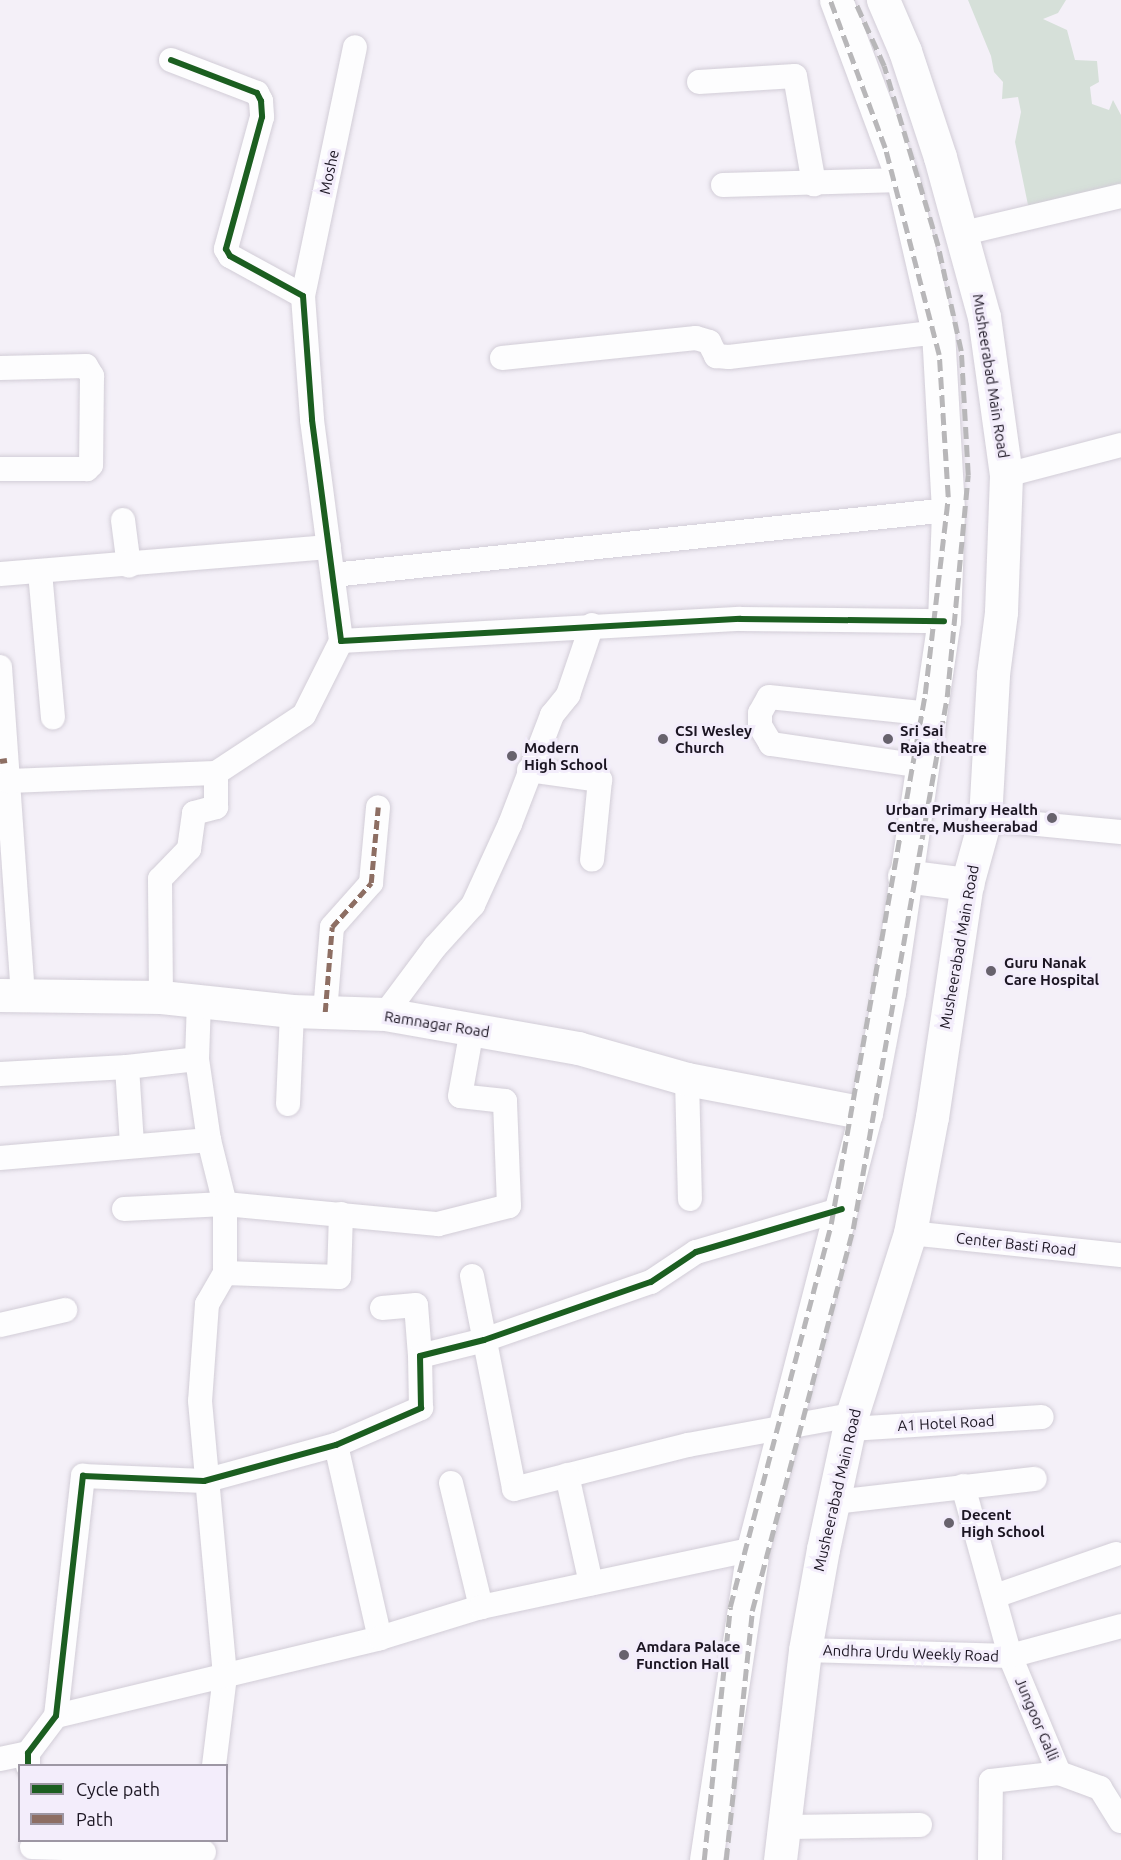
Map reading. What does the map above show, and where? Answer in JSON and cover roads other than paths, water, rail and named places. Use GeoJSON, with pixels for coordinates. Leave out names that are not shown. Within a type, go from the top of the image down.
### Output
{"type":"FeatureCollection","features":[{"type":"Feature","properties":{"kind":"main road"},"geometry":{"type":"LineString","coordinates":[[706,1860],[753,1549],[767,1484],[788,1425],[866,1113],[889,992],[904,876],[944,621],[948,510],[938,332],[903,180],[836,0]]}},
{"type":"Feature","properties":{"kind":"main road","name":"Musheerabad Main Road"},"geometry":{"type":"LineString","coordinates":[[780,1860],[786,1827],[805,1650],[851,1422],[910,1233],[967,884],[985,819],[993,674],[1002,612],[1006,475],[984,317],[963,233],[905,51],[883,0]]}},
{"type":"Feature","properties":{"kind":"main road"},"geometry":{"type":"LineString","coordinates":[[904,876],[967,884]]}},
{"type":"Feature","properties":{"kind":"main road","name":"Ramnagar Road"},"geometry":{"type":"LineString","coordinates":[[12,995],[161,997],[292,1011],[385,1014],[578,1048],[687,1079],[866,1113]]}},
{"type":"Feature","properties":{"kind":"street","name":"Moshe"},"geometry":{"type":"LineString","coordinates":[[341,641],[312,420],[303,296],[355,47]]}},
{"type":"Feature","properties":{"kind":"street"},"geometry":{"type":"LineString","coordinates":[[171,60],[257,93],[262,117],[226,249],[230,256],[303,296]]}},
{"type":"Feature","properties":{"kind":"street"},"geometry":{"type":"LineString","coordinates":[[699,82],[795,76],[814,184]]}},
{"type":"Feature","properties":{"kind":"street"},"geometry":{"type":"LineString","coordinates":[[723,185],[903,180]]}},
{"type":"Feature","properties":{"kind":"street"},"geometry":{"type":"LineString","coordinates":[[963,233],[1121,196]]}},
{"type":"Feature","properties":{"kind":"street"},"geometry":{"type":"LineString","coordinates":[[502,358],[696,338],[709,342],[716,356],[729,357],[938,332]]}},
{"type":"Feature","properties":{"kind":"street"},"geometry":{"type":"LineString","coordinates":[[0,368],[86,366],[92,371],[91,465],[78,472],[0,469]]}},
{"type":"Feature","properties":{"kind":"street"},"geometry":{"type":"LineString","coordinates":[[1006,475],[1121,445]]}},
{"type":"Feature","properties":{"kind":"street"},"geometry":{"type":"LineString","coordinates":[[333,575],[948,510]]}},
{"type":"Feature","properties":{"kind":"street"},"geometry":{"type":"LineString","coordinates":[[123,520],[129,566]]}},
{"type":"Feature","properties":{"kind":"street"},"geometry":{"type":"LineString","coordinates":[[0,574],[129,566],[329,547]]}},
{"type":"Feature","properties":{"kind":"street"},"geometry":{"type":"LineString","coordinates":[[40,572],[53,717]]}},
{"type":"Feature","properties":{"kind":"street"},"geometry":{"type":"LineString","coordinates":[[5,767],[216,773],[304,715],[341,641],[592,625],[740,619],[944,621]]}},
{"type":"Feature","properties":{"kind":"street"},"geometry":{"type":"LineString","coordinates":[[385,1014],[435,947],[473,905],[510,824],[529,770],[552,716],[568,695],[592,625]]}},
{"type":"Feature","properties":{"kind":"street"},"geometry":{"type":"LineString","coordinates":[[0,667],[12,995]]}},
{"type":"Feature","properties":{"kind":"street"},"geometry":{"type":"LineString","coordinates":[[922,766],[771,744],[760,726],[759,713],[769,697],[930,714]]}},
{"type":"Feature","properties":{"kind":"street"},"geometry":{"type":"LineString","coordinates":[[529,770],[600,780],[592,860]]}},
{"type":"Feature","properties":{"kind":"street"},"geometry":{"type":"LineString","coordinates":[[161,997],[160,879],[189,849],[194,813],[216,807],[216,773]]}},
{"type":"Feature","properties":{"kind":"street"},"geometry":{"type":"LineString","coordinates":[[325,1012],[332,927],[371,883],[378,807]]}},
{"type":"Feature","properties":{"kind":"street"},"geometry":{"type":"LineString","coordinates":[[985,819],[1121,832]]}},
{"type":"Feature","properties":{"kind":"street"},"geometry":{"type":"LineString","coordinates":[[199,1000],[196,1059],[209,1140],[225,1204],[225,1273],[207,1304],[200,1401],[204,1481],[225,1676],[214,1764]]}},
{"type":"Feature","properties":{"kind":"street"},"geometry":{"type":"LineString","coordinates":[[288,1104],[292,1011]]}},
{"type":"Feature","properties":{"kind":"street"},"geometry":{"type":"LineString","coordinates":[[124,1209],[225,1204],[438,1224],[508,1206],[504,1101],[460,1096],[472,1029]]}},
{"type":"Feature","properties":{"kind":"street"},"geometry":{"type":"LineString","coordinates":[[0,1074],[127,1067],[196,1059]]}},
{"type":"Feature","properties":{"kind":"street"},"geometry":{"type":"LineString","coordinates":[[127,1067],[132,1145]]}},
{"type":"Feature","properties":{"kind":"street"},"geometry":{"type":"LineString","coordinates":[[687,1079],[690,1199]]}},
{"type":"Feature","properties":{"kind":"street"},"geometry":{"type":"LineString","coordinates":[[0,1158],[209,1140]]}},
{"type":"Feature","properties":{"kind":"street"},"geometry":{"type":"LineString","coordinates":[[420,1356],[484,1340],[651,1282],[696,1252],[842,1209]]}},
{"type":"Feature","properties":{"kind":"street"},"geometry":{"type":"LineString","coordinates":[[225,1273],[339,1277],[341,1214]]}},
{"type":"Feature","properties":{"kind":"street","name":"Center Basti Road"},"geometry":{"type":"LineString","coordinates":[[910,1233],[1121,1255]]}},
{"type":"Feature","properties":{"kind":"street"},"geometry":{"type":"LineString","coordinates":[[472,1276],[484,1340]]}},
{"type":"Feature","properties":{"kind":"street"},"geometry":{"type":"LineString","coordinates":[[0,1759],[28,1759],[56,1716],[83,1476],[204,1481],[336,1445],[421,1408],[416,1305],[382,1308]]}},
{"type":"Feature","properties":{"kind":"street"},"geometry":{"type":"LineString","coordinates":[[0,1325],[65,1310]]}},
{"type":"Feature","properties":{"kind":"street","name":"A1 Hotel Road"},"geometry":{"type":"LineString","coordinates":[[484,1340],[514,1489],[688,1445],[788,1425],[1042,1417]]}},
{"type":"Feature","properties":{"kind":"street"},"geometry":{"type":"LineString","coordinates":[[336,1445],[380,1638]]}},
{"type":"Feature","properties":{"kind":"street"},"geometry":{"type":"LineString","coordinates":[[567,1475],[591,1583]]}},
{"type":"Feature","properties":{"kind":"street"},"geometry":{"type":"LineString","coordinates":[[835,1502],[1035,1479]]}},
{"type":"Feature","properties":{"kind":"street"},"geometry":{"type":"LineString","coordinates":[[451,1483],[481,1607]]}},
{"type":"Feature","properties":{"kind":"street","name":"Jungoor Galli"},"geometry":{"type":"LineString","coordinates":[[963,1486],[1010,1656],[1059,1773],[1100,1788],[1121,1821]]}},
{"type":"Feature","properties":{"kind":"street"},"geometry":{"type":"LineString","coordinates":[[56,1716],[380,1638],[481,1607],[753,1549]]}},
{"type":"Feature","properties":{"kind":"street"},"geometry":{"type":"LineString","coordinates":[[995,1596],[1116,1554]]}},
{"type":"Feature","properties":{"kind":"street","name":"Andhra Urdu Weekly Road"},"geometry":{"type":"LineString","coordinates":[[805,1650],[1010,1656],[1121,1626]]}},
{"type":"Feature","properties":{"kind":"street"},"geometry":{"type":"LineString","coordinates":[[990,1860],[991,1781],[1059,1773]]}},
{"type":"Feature","properties":{"kind":"street"},"geometry":{"type":"LineString","coordinates":[[786,1827],[920,1826]]}},
{"type":"Feature","properties":{"kind":"street"},"geometry":{"type":"LineString","coordinates":[[33,1849],[204,1851]]}},
{"type":"Feature","properties":{"kind":"railway"},"geometry":{"type":"LineString","coordinates":[[704,1860],[730,1607],[831,1224],[925,694],[948,497],[939,355],[885,148],[830,0]]}},
{"type":"Feature","properties":{"kind":"railway"},"geometry":{"type":"LineString","coordinates":[[726,1860],[752,1611],[853,1229],[947,697],[968,475],[961,351],[938,246],[884,66],[854,0]]}},
{"type":"Feature","properties":{"kind":"place","name":"CSI Wesley Church"},"geometry":{"type":"Point","coordinates":[663,739]}},
{"type":"Feature","properties":{"kind":"place","name":"Sri Sai Raja theatre"},"geometry":{"type":"Point","coordinates":[888,739]}},
{"type":"Feature","properties":{"kind":"place","name":"Modern High School"},"geometry":{"type":"Point","coordinates":[512,756]}},
{"type":"Feature","properties":{"kind":"place","name":"Urban Primary Health Centre, Musheerabad"},"geometry":{"type":"Point","coordinates":[1052,818]}},
{"type":"Feature","properties":{"kind":"place","name":"Guru Nanak Care Hospital"},"geometry":{"type":"Point","coordinates":[991,971]}},
{"type":"Feature","properties":{"kind":"place","name":"Decent High School"},"geometry":{"type":"Point","coordinates":[949,1523]}},
{"type":"Feature","properties":{"kind":"place","name":"Amdara Palace Function Hall"},"geometry":{"type":"Point","coordinates":[624,1655]}}]}
